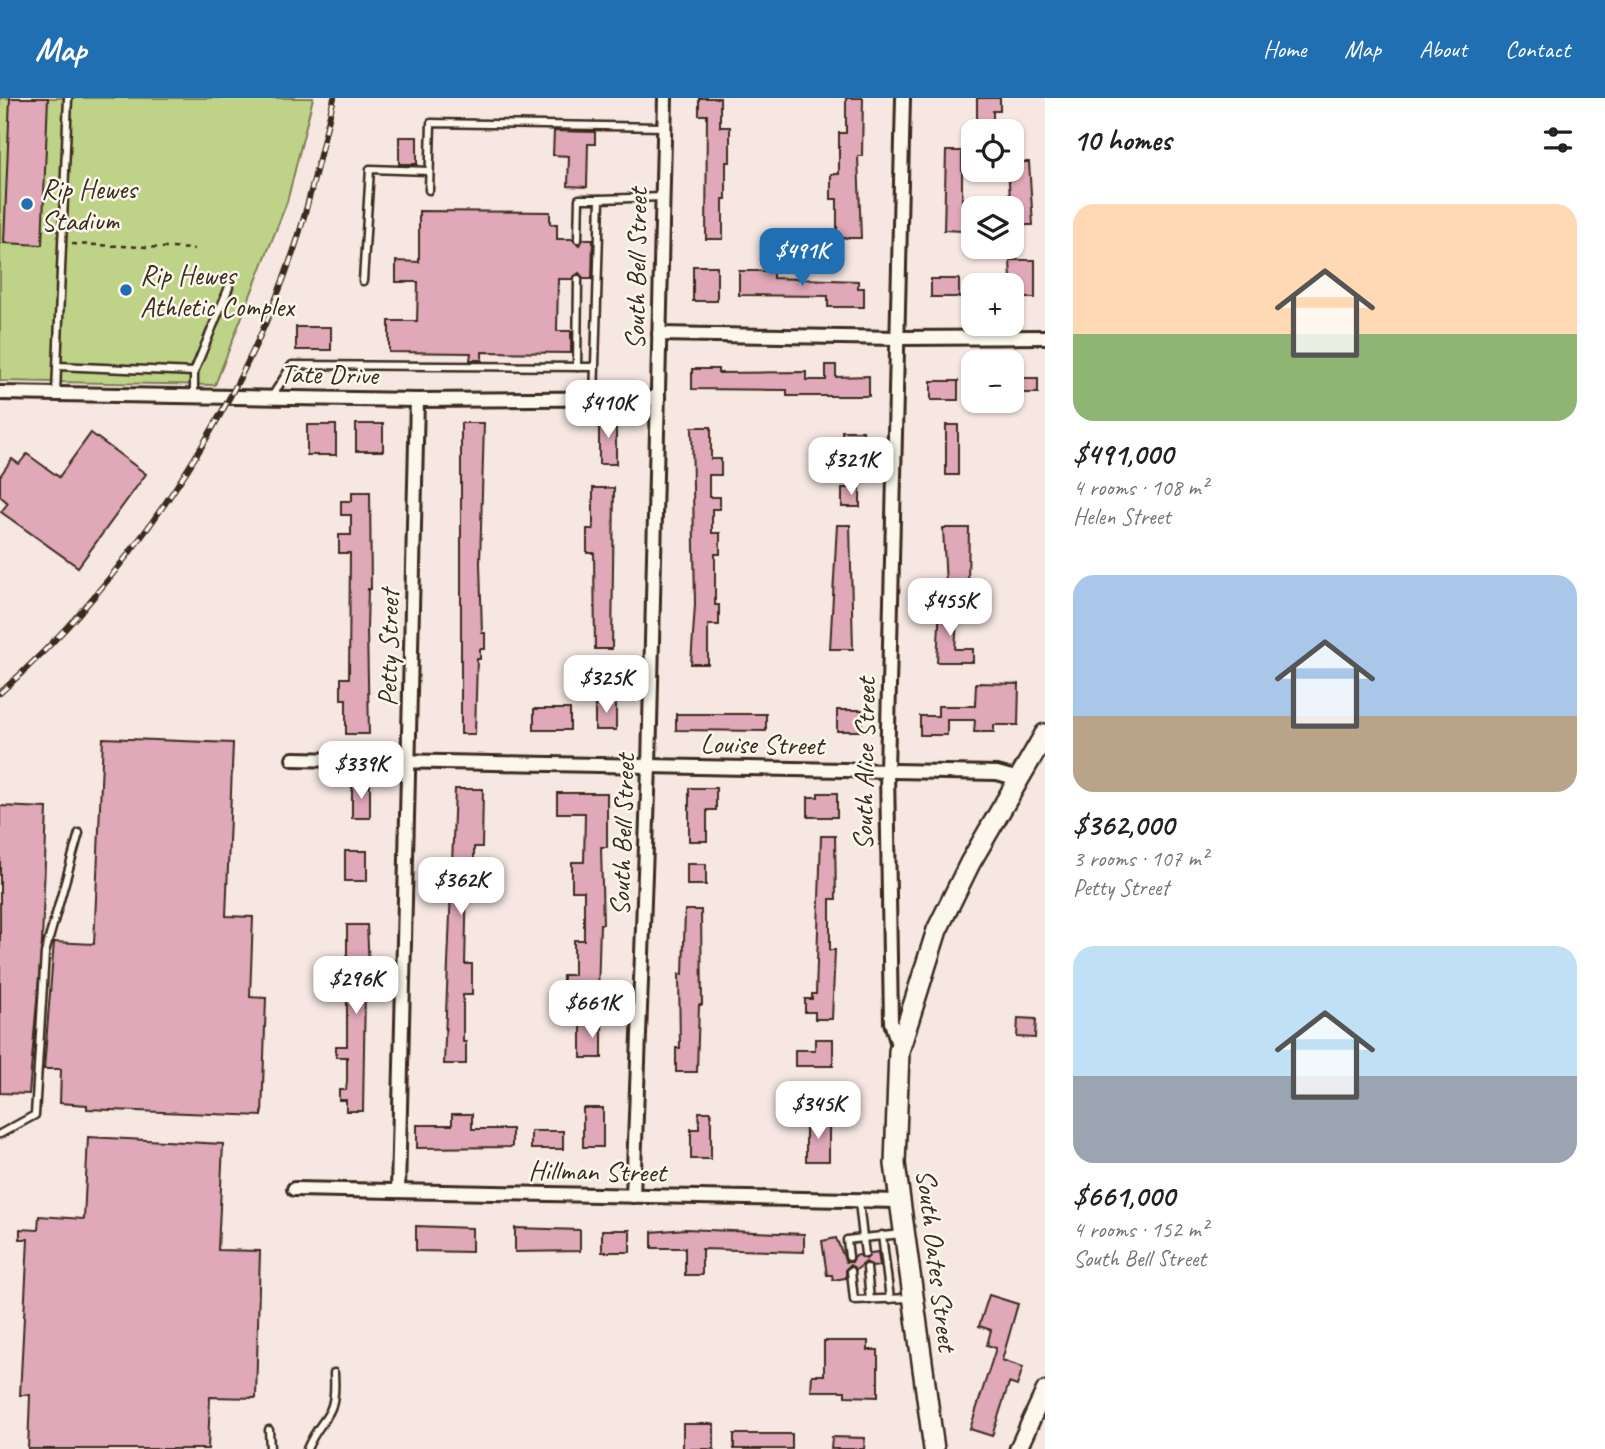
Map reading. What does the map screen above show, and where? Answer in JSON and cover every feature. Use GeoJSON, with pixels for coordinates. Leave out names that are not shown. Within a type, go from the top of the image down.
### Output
{"type":"FeatureCollection","features":[{"type":"Feature","properties":{"kind":"main road","name":"South Oates Street"},"geometry":{"type":"LineString","coordinates":[[934,1449],[899,1201],[894,1135],[899,1051],[937,930],[970,863],[1045,734]]}},
{"type":"Feature","properties":{"kind":"street","name":"South Bell Street"},"geometry":{"type":"LineString","coordinates":[[633,1196],[649,766],[665,98]]}},
{"type":"Feature","properties":{"kind":"street","name":"South Alice Street"},"geometry":{"type":"LineString","coordinates":[[899,1051],[891,1022],[887,770],[903,98]]}},
{"type":"Feature","properties":{"kind":"street"},"geometry":{"type":"LineString","coordinates":[[659,334],[898,338],[1045,337]]}},
{"type":"Feature","properties":{"kind":"street","name":"Tate Drive"},"geometry":{"type":"LineString","coordinates":[[0,393],[417,400],[658,398]]}},
{"type":"Feature","properties":{"kind":"street","name":"Petty Street"},"geometry":{"type":"LineString","coordinates":[[398,1191],[411,762],[417,400]]}},
{"type":"Feature","properties":{"kind":"street","name":"Louise Street"},"geometry":{"type":"LineString","coordinates":[[293,759],[997,773],[1019,779]]}},
{"type":"Feature","properties":{"kind":"street","name":"Hillman Street"},"geometry":{"type":"LineString","coordinates":[[294,1189],[899,1201]]}},
{"type":"Feature","properties":{"kind":"street"},"geometry":{"type":"LineString","coordinates":[[1018,1449],[1045,1390]]}},
{"type":"Feature","properties":{"kind":"lane"},"geometry":{"type":"LineString","coordinates":[[57,394],[68,98]]}},
{"type":"Feature","properties":{"kind":"lane"},"geometry":{"type":"LineString","coordinates":[[429,190],[431,123],[664,127]]}},
{"type":"Feature","properties":{"kind":"lane"},"geometry":{"type":"LineString","coordinates":[[363,281],[370,169],[429,171]]}},
{"type":"Feature","properties":{"kind":"lane"},"geometry":{"type":"LineString","coordinates":[[578,239],[579,199],[663,197]]}},
{"type":"Feature","properties":{"kind":"lane"},"geometry":{"type":"LineString","coordinates":[[594,399],[600,199]]}},
{"type":"Feature","properties":{"kind":"lane"},"geometry":{"type":"LineString","coordinates":[[577,367],[578,279]]}},
{"type":"Feature","properties":{"kind":"lane"},"geometry":{"type":"LineString","coordinates":[[194,397],[194,372],[229,287]]}},
{"type":"Feature","properties":{"kind":"lane"},"geometry":{"type":"LineString","coordinates":[[271,398],[292,365],[594,367]]}},
{"type":"Feature","properties":{"kind":"lane"},"geometry":{"type":"LineString","coordinates":[[58,366],[194,372]]}},
{"type":"Feature","properties":{"kind":"lane"},"geometry":{"type":"LineString","coordinates":[[0,1134],[35,1115],[45,953],[79,833]]}},
{"type":"Feature","properties":{"kind":"lane"},"geometry":{"type":"LineString","coordinates":[[859,1202],[865,1254]]}},
{"type":"Feature","properties":{"kind":"lane"},"geometry":{"type":"LineString","coordinates":[[849,1257],[847,1240],[904,1234]]}},
{"type":"Feature","properties":{"kind":"lane"},"geometry":{"type":"LineString","coordinates":[[882,1235],[890,1299]]}},
{"type":"Feature","properties":{"kind":"lane"},"geometry":{"type":"LineString","coordinates":[[867,1268],[870,1300]]}},
{"type":"Feature","properties":{"kind":"lane"},"geometry":{"type":"LineString","coordinates":[[851,1271],[854,1300],[913,1297]]}},
{"type":"Feature","properties":{"kind":"lane"},"geometry":{"type":"LineString","coordinates":[[307,1449],[331,1413],[335,1398],[334,1373]]}},
{"type":"Feature","properties":{"kind":"lane"},"geometry":{"type":"LineString","coordinates":[[269,1430],[270,1449]]}},
{"type":"Feature","properties":{"kind":"path"},"geometry":{"type":"LineString","coordinates":[[62,244],[194,249]]}},
{"type":"Feature","properties":{"kind":"green space","name":"Rip Hewes Athletic Complex"},"geometry":{"type":"Polygon","coordinates":[[[0,98],[313,98],[287,202],[215,385],[0,381],[0,98]]]}},
{"type":"Feature","properties":{"kind":"building"},"geometry":{"type":"Polygon","coordinates":[[[10,98],[48,98],[42,245],[4,243],[10,98]]]}},
{"type":"Feature","properties":{"kind":"building"},"geometry":{"type":"Polygon","coordinates":[[[699,98],[720,98],[720,127],[730,127],[730,162],[726,162],[726,199],[723,199],[723,239],[706,239],[707,115],[699,115],[699,98]]]}},
{"type":"Feature","properties":{"kind":"building"},"geometry":{"type":"Polygon","coordinates":[[[846,98],[863,98],[862,156],[858,156],[861,238],[837,238],[837,199],[831,199],[831,174],[839,174],[839,133],[846,133],[846,98]]]}},
{"type":"Feature","properties":{"kind":"building"},"geometry":{"type":"Polygon","coordinates":[[[977,98],[1000,98],[1000,111],[993,111],[993,119],[977,119],[977,98]]]}},
{"type":"Feature","properties":{"kind":"building"},"geometry":{"type":"Polygon","coordinates":[[[554,131],[595,132],[595,144],[588,144],[587,187],[568,186],[569,156],[553,155],[554,131]]]}},
{"type":"Feature","properties":{"kind":"building"},"geometry":{"type":"Polygon","coordinates":[[[399,137],[417,137],[417,164],[399,164],[399,137]]]}},
{"type":"Feature","properties":{"kind":"building"},"geometry":{"type":"Polygon","coordinates":[[[946,151],[961,151],[961,231],[944,230],[946,151]]]}},
{"type":"Feature","properties":{"kind":"building"},"geometry":{"type":"Polygon","coordinates":[[[1024,162],[1029,162],[1033,225],[1024,225],[1024,196],[1010,196],[1009,182],[1024,182],[1024,162]]]}},
{"type":"Feature","properties":{"kind":"building"},"geometry":{"type":"Polygon","coordinates":[[[419,211],[550,212],[550,224],[557,224],[557,239],[572,239],[579,245],[584,239],[593,239],[592,279],[584,279],[579,273],[572,279],[558,279],[557,331],[571,331],[571,353],[482,352],[482,360],[470,360],[471,353],[389,352],[389,321],[417,321],[418,282],[396,282],[396,261],[419,262],[419,211]]]}},
{"type":"Feature","properties":{"kind":"building"},"geometry":{"type":"Polygon","coordinates":[[[1010,260],[1035,260],[1035,298],[1024,298],[1024,273],[1011,273],[1010,260]]]}},
{"type":"Feature","properties":{"kind":"building"},"geometry":{"type":"Polygon","coordinates":[[[693,266],[717,266],[717,301],[693,301],[693,266]]]}},
{"type":"Feature","properties":{"kind":"building"},"geometry":{"type":"Polygon","coordinates":[[[739,271],[773,271],[773,278],[858,281],[858,288],[864,288],[864,307],[828,307],[828,296],[739,295],[739,271]]]}},
{"type":"Feature","properties":{"kind":"building"},"geometry":{"type":"Polygon","coordinates":[[[931,279],[959,279],[959,297],[931,297],[931,279]]]}},
{"type":"Feature","properties":{"kind":"building"},"geometry":{"type":"Polygon","coordinates":[[[296,327],[331,327],[331,350],[296,350],[296,327]]]}},
{"type":"Feature","properties":{"kind":"building"},"geometry":{"type":"Polygon","coordinates":[[[826,365],[836,365],[836,377],[869,376],[869,396],[787,396],[787,390],[692,389],[692,369],[718,369],[718,373],[806,372],[806,380],[826,380],[826,365]]]}},
{"type":"Feature","properties":{"kind":"building"},"geometry":{"type":"Polygon","coordinates":[[[1024,378],[1038,378],[1038,393],[1024,393],[1024,378]]]}},
{"type":"Feature","properties":{"kind":"building"},"geometry":{"type":"Polygon","coordinates":[[[931,381],[958,381],[958,400],[931,400],[931,381]]]}},
{"type":"Feature","properties":{"kind":"building"},"geometry":{"type":"Polygon","coordinates":[[[599,416],[616,416],[616,464],[599,464],[599,416]]]}},
{"type":"Feature","properties":{"kind":"building"},"geometry":{"type":"Polygon","coordinates":[[[461,423],[484,423],[480,563],[485,649],[480,649],[480,659],[477,659],[475,734],[461,734],[461,423]]]}},
{"type":"Feature","properties":{"kind":"building"},"geometry":{"type":"Polygon","coordinates":[[[356,424],[383,424],[383,451],[356,451],[356,424]]]}},
{"type":"Feature","properties":{"kind":"building"},"geometry":{"type":"Polygon","coordinates":[[[307,425],[336,425],[336,455],[307,455],[307,425]]]}},
{"type":"Feature","properties":{"kind":"building"},"geometry":{"type":"Polygon","coordinates":[[[946,425],[958,425],[958,475],[946,475],[946,425]]]}},
{"type":"Feature","properties":{"kind":"building"},"geometry":{"type":"Polygon","coordinates":[[[692,427],[711,427],[711,459],[721,459],[721,475],[709,475],[709,497],[720,497],[720,509],[712,509],[712,533],[720,533],[720,554],[715,554],[715,605],[719,605],[719,625],[708,625],[708,664],[691,664],[695,605],[692,427]]]}},
{"type":"Feature","properties":{"kind":"building"},"geometry":{"type":"Polygon","coordinates":[[[842,431],[863,431],[863,458],[842,458],[842,431]]]}},
{"type":"Feature","properties":{"kind":"building"},"geometry":{"type":"Polygon","coordinates":[[[91,433],[146,474],[78,567],[1,512],[8,503],[0,496],[0,476],[12,459],[19,464],[27,454],[59,477],[91,433]]]}},
{"type":"Feature","properties":{"kind":"building"},"geometry":{"type":"Polygon","coordinates":[[[593,488],[614,488],[612,649],[595,649],[594,553],[587,553],[587,529],[593,529],[593,488]]]}},
{"type":"Feature","properties":{"kind":"building"},"geometry":{"type":"Polygon","coordinates":[[[842,488],[860,488],[860,507],[842,507],[842,488]]]}},
{"type":"Feature","properties":{"kind":"building"},"geometry":{"type":"Polygon","coordinates":[[[352,492],[370,492],[371,589],[368,589],[367,628],[369,734],[346,734],[346,699],[341,699],[341,678],[349,678],[350,553],[339,553],[339,535],[351,535],[351,515],[341,515],[341,501],[352,501],[352,492]]]}},
{"type":"Feature","properties":{"kind":"building"},"geometry":{"type":"Polygon","coordinates":[[[837,525],[850,525],[853,649],[830,649],[837,525]]]}},
{"type":"Feature","properties":{"kind":"building"},"geometry":{"type":"Polygon","coordinates":[[[943,528],[969,528],[968,585],[946,585],[943,528]]]}},
{"type":"Feature","properties":{"kind":"building"},"geometry":{"type":"Polygon","coordinates":[[[940,605],[958,605],[955,649],[973,649],[973,662],[937,662],[940,605]]]}},
{"type":"Feature","properties":{"kind":"building"},"geometry":{"type":"Polygon","coordinates":[[[976,683],[1019,684],[1018,725],[994,725],[994,732],[974,732],[975,720],[947,720],[947,735],[920,735],[920,716],[938,716],[938,706],[975,706],[976,683]]]}},
{"type":"Feature","properties":{"kind":"building"},"geometry":{"type":"Polygon","coordinates":[[[595,700],[616,700],[616,730],[595,730],[595,700]]]}},
{"type":"Feature","properties":{"kind":"building"},"geometry":{"type":"Polygon","coordinates":[[[534,709],[570,709],[570,730],[534,730],[534,709]]]}},
{"type":"Feature","properties":{"kind":"building"},"geometry":{"type":"Polygon","coordinates":[[[837,710],[862,710],[862,731],[837,731],[837,710]]]}},
{"type":"Feature","properties":{"kind":"building"},"geometry":{"type":"Polygon","coordinates":[[[676,714],[766,714],[766,731],[676,730],[676,714]]]}},
{"type":"Feature","properties":{"kind":"building"},"geometry":{"type":"Polygon","coordinates":[[[103,738],[233,743],[226,916],[253,917],[250,997],[266,998],[262,1116],[87,1109],[87,1105],[60,1103],[61,1069],[44,1069],[54,942],[94,944],[103,738]]]}},
{"type":"Feature","properties":{"kind":"building"},"geometry":{"type":"Polygon","coordinates":[[[352,784],[370,784],[370,818],[352,818],[352,784]]]}},
{"type":"Feature","properties":{"kind":"building"},"geometry":{"type":"Polygon","coordinates":[[[689,788],[716,788],[716,810],[707,810],[707,841],[689,841],[689,788]]]}},
{"type":"Feature","properties":{"kind":"building"},"geometry":{"type":"Polygon","coordinates":[[[455,789],[483,789],[482,847],[474,847],[474,880],[467,880],[465,964],[472,964],[472,995],[463,995],[466,1064],[444,1064],[455,789]]]}},
{"type":"Feature","properties":{"kind":"building"},"geometry":{"type":"Polygon","coordinates":[[[557,793],[607,793],[607,847],[601,847],[603,924],[600,924],[598,995],[570,995],[570,986],[563,986],[563,975],[574,975],[574,940],[584,940],[584,891],[572,891],[572,862],[584,862],[585,813],[557,813],[557,793]]]}},
{"type":"Feature","properties":{"kind":"building"},"geometry":{"type":"Polygon","coordinates":[[[818,793],[837,793],[837,817],[808,817],[808,797],[818,797],[818,793]]]}},
{"type":"Feature","properties":{"kind":"building"},"geometry":{"type":"Polygon","coordinates":[[[0,806],[47,808],[42,942],[29,1094],[0,1093],[0,806]]]}},
{"type":"Feature","properties":{"kind":"building"},"geometry":{"type":"Polygon","coordinates":[[[821,836],[835,836],[836,899],[830,899],[830,950],[835,950],[832,1019],[815,1019],[815,1012],[805,1012],[805,999],[812,999],[812,994],[816,994],[821,836]]]}},
{"type":"Feature","properties":{"kind":"building"},"geometry":{"type":"Polygon","coordinates":[[[345,851],[367,851],[367,881],[345,881],[345,851]]]}},
{"type":"Feature","properties":{"kind":"building"},"geometry":{"type":"Polygon","coordinates":[[[687,864],[706,864],[706,885],[687,885],[687,864]]]}},
{"type":"Feature","properties":{"kind":"building"},"geometry":{"type":"Polygon","coordinates":[[[685,910],[701,910],[702,1005],[699,1005],[697,1072],[676,1072],[676,1048],[680,1048],[679,974],[683,974],[685,910]]]}},
{"type":"Feature","properties":{"kind":"building"},"geometry":{"type":"Polygon","coordinates":[[[347,925],[367,925],[370,988],[365,988],[363,1111],[346,1111],[346,1100],[339,1100],[339,1090],[346,1090],[347,1081],[347,1057],[336,1057],[336,1046],[347,1046],[347,925]]]}},
{"type":"Feature","properties":{"kind":"building"},"geometry":{"type":"Polygon","coordinates":[[[1018,1018],[1036,1019],[1035,1038],[1017,1037],[1018,1018]]]}},
{"type":"Feature","properties":{"kind":"building"},"geometry":{"type":"Polygon","coordinates":[[[581,1022],[602,1022],[602,1058],[581,1058],[581,1022]]]}},
{"type":"Feature","properties":{"kind":"building"},"geometry":{"type":"Polygon","coordinates":[[[815,1039],[833,1039],[833,1066],[795,1066],[795,1050],[815,1050],[815,1039]]]}},
{"type":"Feature","properties":{"kind":"building"},"geometry":{"type":"Polygon","coordinates":[[[583,1108],[603,1108],[603,1147],[583,1147],[583,1108]]]}},
{"type":"Feature","properties":{"kind":"building"},"geometry":{"type":"Polygon","coordinates":[[[699,1112],[711,1112],[711,1159],[691,1159],[691,1129],[699,1129],[699,1112]]]}},
{"type":"Feature","properties":{"kind":"building"},"geometry":{"type":"Polygon","coordinates":[[[452,1114],[472,1114],[472,1129],[512,1129],[512,1147],[417,1148],[417,1125],[452,1125],[452,1114]]]}},
{"type":"Feature","properties":{"kind":"building"},"geometry":{"type":"Polygon","coordinates":[[[806,1120],[829,1120],[829,1161],[806,1161],[806,1120]]]}},
{"type":"Feature","properties":{"kind":"building"},"geometry":{"type":"Polygon","coordinates":[[[531,1131],[563,1131],[563,1149],[531,1149],[531,1131]]]}},
{"type":"Feature","properties":{"kind":"building"},"geometry":{"type":"Polygon","coordinates":[[[88,1137],[223,1144],[218,1250],[260,1251],[256,1398],[210,1397],[208,1449],[28,1449],[30,1395],[20,1395],[28,1239],[20,1239],[20,1229],[38,1230],[39,1216],[84,1219],[88,1137]]]}},
{"type":"Feature","properties":{"kind":"building"},"geometry":{"type":"Polygon","coordinates":[[[416,1226],[472,1228],[472,1252],[416,1251],[416,1226]]]}},
{"type":"Feature","properties":{"kind":"building"},"geometry":{"type":"Polygon","coordinates":[[[515,1228],[580,1230],[580,1251],[515,1252],[515,1228]]]}},
{"type":"Feature","properties":{"kind":"building"},"geometry":{"type":"Polygon","coordinates":[[[685,1229],[804,1234],[804,1252],[702,1249],[702,1275],[685,1275],[685,1248],[652,1248],[652,1232],[685,1229]]]}},
{"type":"Feature","properties":{"kind":"building"},"geometry":{"type":"Polygon","coordinates":[[[602,1230],[630,1230],[630,1252],[602,1252],[602,1230]]]}},
{"type":"Feature","properties":{"kind":"building"},"geometry":{"type":"Polygon","coordinates":[[[836,1238],[846,1262],[852,1262],[855,1256],[859,1255],[866,1259],[871,1253],[878,1252],[880,1266],[873,1267],[866,1262],[856,1270],[850,1265],[846,1269],[846,1278],[833,1280],[832,1275],[827,1275],[822,1241],[836,1238]]]}},
{"type":"Feature","properties":{"kind":"building"},"geometry":{"type":"Polygon","coordinates":[[[989,1295],[1018,1304],[1002,1360],[1023,1367],[1017,1386],[1009,1383],[992,1436],[970,1429],[996,1348],[987,1345],[991,1330],[979,1326],[989,1295]]]}},
{"type":"Feature","properties":{"kind":"building"},"geometry":{"type":"Polygon","coordinates":[[[824,1341],[868,1341],[868,1350],[878,1350],[878,1397],[845,1396],[845,1391],[811,1391],[812,1375],[824,1375],[824,1341]]]}},
{"type":"Feature","properties":{"kind":"building"},"geometry":{"type":"Polygon","coordinates":[[[683,1424],[714,1424],[714,1449],[683,1449],[683,1424]]]}},
{"type":"Feature","properties":{"kind":"building"},"geometry":{"type":"Polygon","coordinates":[[[734,1434],[792,1434],[792,1449],[734,1449],[734,1434]]]}},
{"type":"Feature","properties":{"kind":"building"},"geometry":{"type":"Polygon","coordinates":[[[832,1437],[865,1438],[864,1449],[831,1449],[832,1437]]]}},
{"type":"Feature","properties":{"kind":"railway"},"geometry":{"type":"LineString","coordinates":[[0,693],[47,648],[93,598],[136,545],[212,430],[272,309],[295,247],[334,98]]}},
{"type":"Feature","properties":{"kind":"place","name":"Rip Hewes Stadium"},"geometry":{"type":"Point","coordinates":[27,204]}},
{"type":"Feature","properties":{"kind":"place","name":"Rip Hewes Athletic Complex"},"geometry":{"type":"Point","coordinates":[126,290]}}]}
